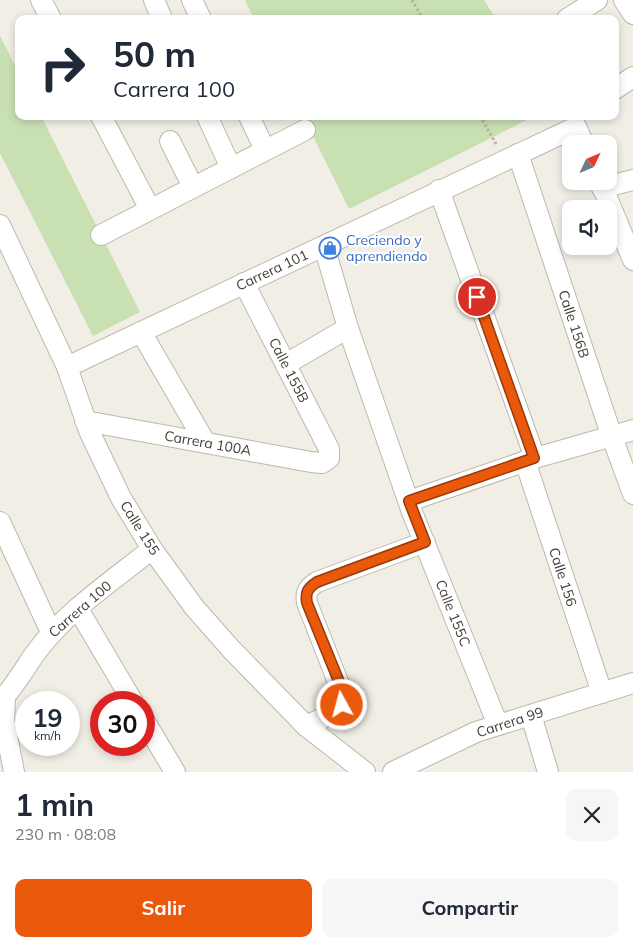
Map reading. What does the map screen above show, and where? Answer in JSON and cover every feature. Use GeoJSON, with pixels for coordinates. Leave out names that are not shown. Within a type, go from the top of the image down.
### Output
{"type":"FeatureCollection","features":[{"type":"Feature","properties":{"kind":"street"},"geometry":{"type":"LineString","coordinates":[[41,0],[48,15]]}},
{"type":"Feature","properties":{"kind":"street"},"geometry":{"type":"LineString","coordinates":[[154,0],[160,15]]}},
{"type":"Feature","properties":{"kind":"street"},"geometry":{"type":"LineString","coordinates":[[192,0],[199,15]]}},
{"type":"Feature","properties":{"kind":"street"},"geometry":{"type":"LineString","coordinates":[[573,15],[597,0]]}},
{"type":"Feature","properties":{"kind":"street"},"geometry":{"type":"LineString","coordinates":[[624,0],[633,14]]}},
{"type":"Feature","properties":{"kind":"street"},"geometry":{"type":"LineString","coordinates":[[619,86],[633,77]]}},
{"type":"Feature","properties":{"kind":"street"},"geometry":{"type":"LineString","coordinates":[[103,120],[150,210]]}},
{"type":"Feature","properties":{"kind":"street"},"geometry":{"type":"LineString","coordinates":[[209,120],[231,168]]}},
{"type":"Feature","properties":{"kind":"street"},"geometry":{"type":"LineString","coordinates":[[251,120],[266,150]]}},
{"type":"Feature","properties":{"kind":"street","name":"Carrera 101"},"geometry":{"type":"LineString","coordinates":[[67,367],[439,190],[580,129]]}},
{"type":"Feature","properties":{"kind":"street"},"geometry":{"type":"LineString","coordinates":[[101,235],[304,130]]}},
{"type":"Feature","properties":{"kind":"street"},"geometry":{"type":"LineString","coordinates":[[170,141],[193,187]]}},
{"type":"Feature","properties":{"kind":"street","name":"Calle 156B"},"geometry":{"type":"LineString","coordinates":[[512,157],[633,494]]}},
{"type":"Feature","properties":{"kind":"street"},"geometry":{"type":"LineString","coordinates":[[618,182],[633,180]]}},
{"type":"Feature","properties":{"kind":"street","name":"Calle 156"},"geometry":{"type":"LineString","coordinates":[[439,190],[530,459],[602,693]]}},
{"type":"Feature","properties":{"kind":"street"},"geometry":{"type":"LineString","coordinates":[[604,190],[633,260]]}},
{"type":"Feature","properties":{"kind":"street","name":"Calle 155"},"geometry":{"type":"LineString","coordinates":[[0,225],[67,367],[85,421],[121,498],[152,549],[194,607],[231,649],[306,726],[365,772]]}},
{"type":"Feature","properties":{"kind":"street","name":"Calle 155C"},"geometry":{"type":"LineString","coordinates":[[324,246],[348,328],[409,501],[498,725]]}},
{"type":"Feature","properties":{"kind":"street","name":"Calle 155B"},"geometry":{"type":"LineString","coordinates":[[244,283],[329,448],[329,458]]}},
{"type":"Feature","properties":{"kind":"street"},"geometry":{"type":"LineString","coordinates":[[286,364],[348,328]]}},
{"type":"Feature","properties":{"kind":"street"},"geometry":{"type":"LineString","coordinates":[[141,332],[205,442]]}},
{"type":"Feature","properties":{"kind":"street","name":"Carrera 100A"},"geometry":{"type":"LineString","coordinates":[[85,421],[311,462],[322,463],[329,458]]}},
{"type":"Feature","properties":{"kind":"street"},"geometry":{"type":"LineString","coordinates":[[409,501],[530,459],[633,430]]}},
{"type":"Feature","properties":{"kind":"street"},"geometry":{"type":"LineString","coordinates":[[0,522],[51,632]]}},
{"type":"Feature","properties":{"kind":"street"},"geometry":{"type":"LineString","coordinates":[[306,726],[336,710],[342,705],[344,697],[307,603],[305,595],[308,588],[317,582],[425,542]]}},
{"type":"Feature","properties":{"kind":"street","name":"Carrera 100"},"geometry":{"type":"LineString","coordinates":[[3,699],[51,632],[152,549]]}},
{"type":"Feature","properties":{"kind":"street"},"geometry":{"type":"LineString","coordinates":[[78,609],[126,691]]}},
{"type":"Feature","properties":{"kind":"street","name":"Carrera 99"},"geometry":{"type":"LineString","coordinates":[[393,772],[476,732],[602,693],[632,688]]}},
{"type":"Feature","properties":{"kind":"street"},"geometry":{"type":"LineString","coordinates":[[3,699],[4,720],[14,772]]}},
{"type":"Feature","properties":{"kind":"street"},"geometry":{"type":"LineString","coordinates":[[531,715],[548,772]]}},
{"type":"Feature","properties":{"kind":"street"},"geometry":{"type":"LineString","coordinates":[[155,738],[175,772]]}},
{"type":"Feature","properties":{"kind":"path"},"geometry":{"type":"LineString","coordinates":[[412,0],[421,15]]}},
{"type":"Feature","properties":{"kind":"path"},"geometry":{"type":"LineString","coordinates":[[483,120],[512,157]]}},
{"type":"Feature","properties":{"kind":"green space"},"geometry":{"type":"Polygon","coordinates":[[[245,0],[484,0],[493,15],[252,15],[245,0]]]}},
{"type":"Feature","properties":{"kind":"green space"},"geometry":{"type":"Polygon","coordinates":[[[0,36],[15,65],[15,120],[43,120],[140,312],[93,336],[0,153],[0,36]]]}},
{"type":"Feature","properties":{"kind":"green space"},"geometry":{"type":"Polygon","coordinates":[[[305,120],[527,120],[349,209],[305,120]]]}},
{"type":"Feature","properties":{"kind":"place","name":"Creciendo y aprendiendo"},"geometry":{"type":"Point","coordinates":[330,248]}},
{"type":"Feature","properties":{"kind":"route"},"geometry":{"type":"LineString","coordinates":[[342,705],[344,697],[342,689],[307,603],[305,595],[308,588],[317,582],[425,542],[409,501],[534,458],[477,297]]}}]}
